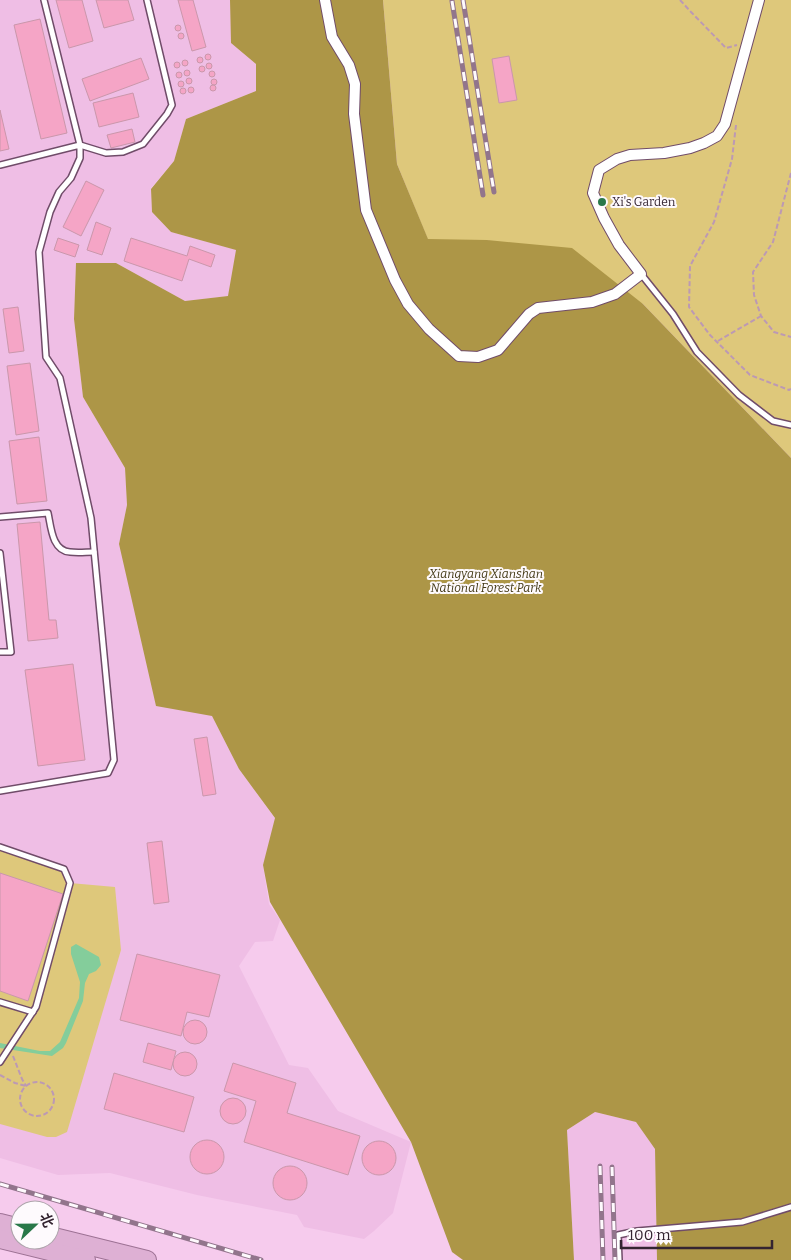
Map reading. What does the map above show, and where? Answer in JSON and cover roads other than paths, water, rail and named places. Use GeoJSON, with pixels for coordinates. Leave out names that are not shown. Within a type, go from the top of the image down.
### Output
{"type":"FeatureCollection","features":[{"type":"Feature","properties":{"kind":"highway"},"geometry":{"type":"LineString","coordinates":[[60,1238],[147,1260]]}},
{"type":"Feature","properties":{"kind":"highway"},"geometry":{"type":"LineString","coordinates":[[0,1239],[86,1260]]}},
{"type":"Feature","properties":{"kind":"street"},"geometry":{"type":"LineString","coordinates":[[325,0],[332,37],[349,65],[355,84],[354,114],[366,210],[394,280],[408,304],[429,329],[459,356],[478,357],[498,350],[529,314],[538,308],[592,302],[615,294],[641,274],[619,245],[593,193],[599,170],[617,159],[630,155],[664,153],[690,148],[717,136],[725,124],[758,0]]}},
{"type":"Feature","properties":{"kind":"lane"},"geometry":{"type":"LineString","coordinates":[[0,791],[108,773],[114,760],[91,518],[60,378],[46,357],[39,252],[50,212],[59,192],[71,178],[80,158],[80,145],[44,0]]}},
{"type":"Feature","properties":{"kind":"lane"},"geometry":{"type":"LineString","coordinates":[[0,165],[80,145],[106,152],[123,152],[143,144],[168,114],[172,105],[147,0]]}},
{"type":"Feature","properties":{"kind":"lane"},"geometry":{"type":"LineString","coordinates":[[641,274],[673,314],[697,352],[739,395],[773,421],[791,425]]}},
{"type":"Feature","properties":{"kind":"lane"},"geometry":{"type":"LineString","coordinates":[[0,517],[48,513],[56,545],[68,552],[94,552]]}},
{"type":"Feature","properties":{"kind":"lane"},"geometry":{"type":"LineString","coordinates":[[0,553],[11,652],[0,652]]}},
{"type":"Feature","properties":{"kind":"lane"},"geometry":{"type":"LineString","coordinates":[[0,847],[64,869],[70,883],[36,1007],[0,1062]]}},
{"type":"Feature","properties":{"kind":"lane"},"geometry":{"type":"LineString","coordinates":[[0,1002],[33,1012]]}},
{"type":"Feature","properties":{"kind":"lane"},"geometry":{"type":"LineString","coordinates":[[619,1260],[618,1235],[637,1231],[742,1222],[791,1207]]}},
{"type":"Feature","properties":{"kind":"railway"},"geometry":{"type":"LineString","coordinates":[[463,0],[494,192]]}},
{"type":"Feature","properties":{"kind":"railway"},"geometry":{"type":"LineString","coordinates":[[452,1],[483,195]]}},
{"type":"Feature","properties":{"kind":"railway"},"geometry":{"type":"LineString","coordinates":[[600,1166],[603,1260]]}},
{"type":"Feature","properties":{"kind":"railway"},"geometry":{"type":"LineString","coordinates":[[612,1167],[615,1260]]}},
{"type":"Feature","properties":{"kind":"railway"},"geometry":{"type":"LineString","coordinates":[[0,1184],[261,1260]]}},
{"type":"Feature","properties":{"kind":"place","name":"Xi's Garden"},"geometry":{"type":"Point","coordinates":[602,202]}},
{"type":"Feature","properties":{"kind":"park label","name":"Xiangyang Xianshan National Forest Park"},"geometry":{"type":"Point","coordinates":[486,581]}}]}
